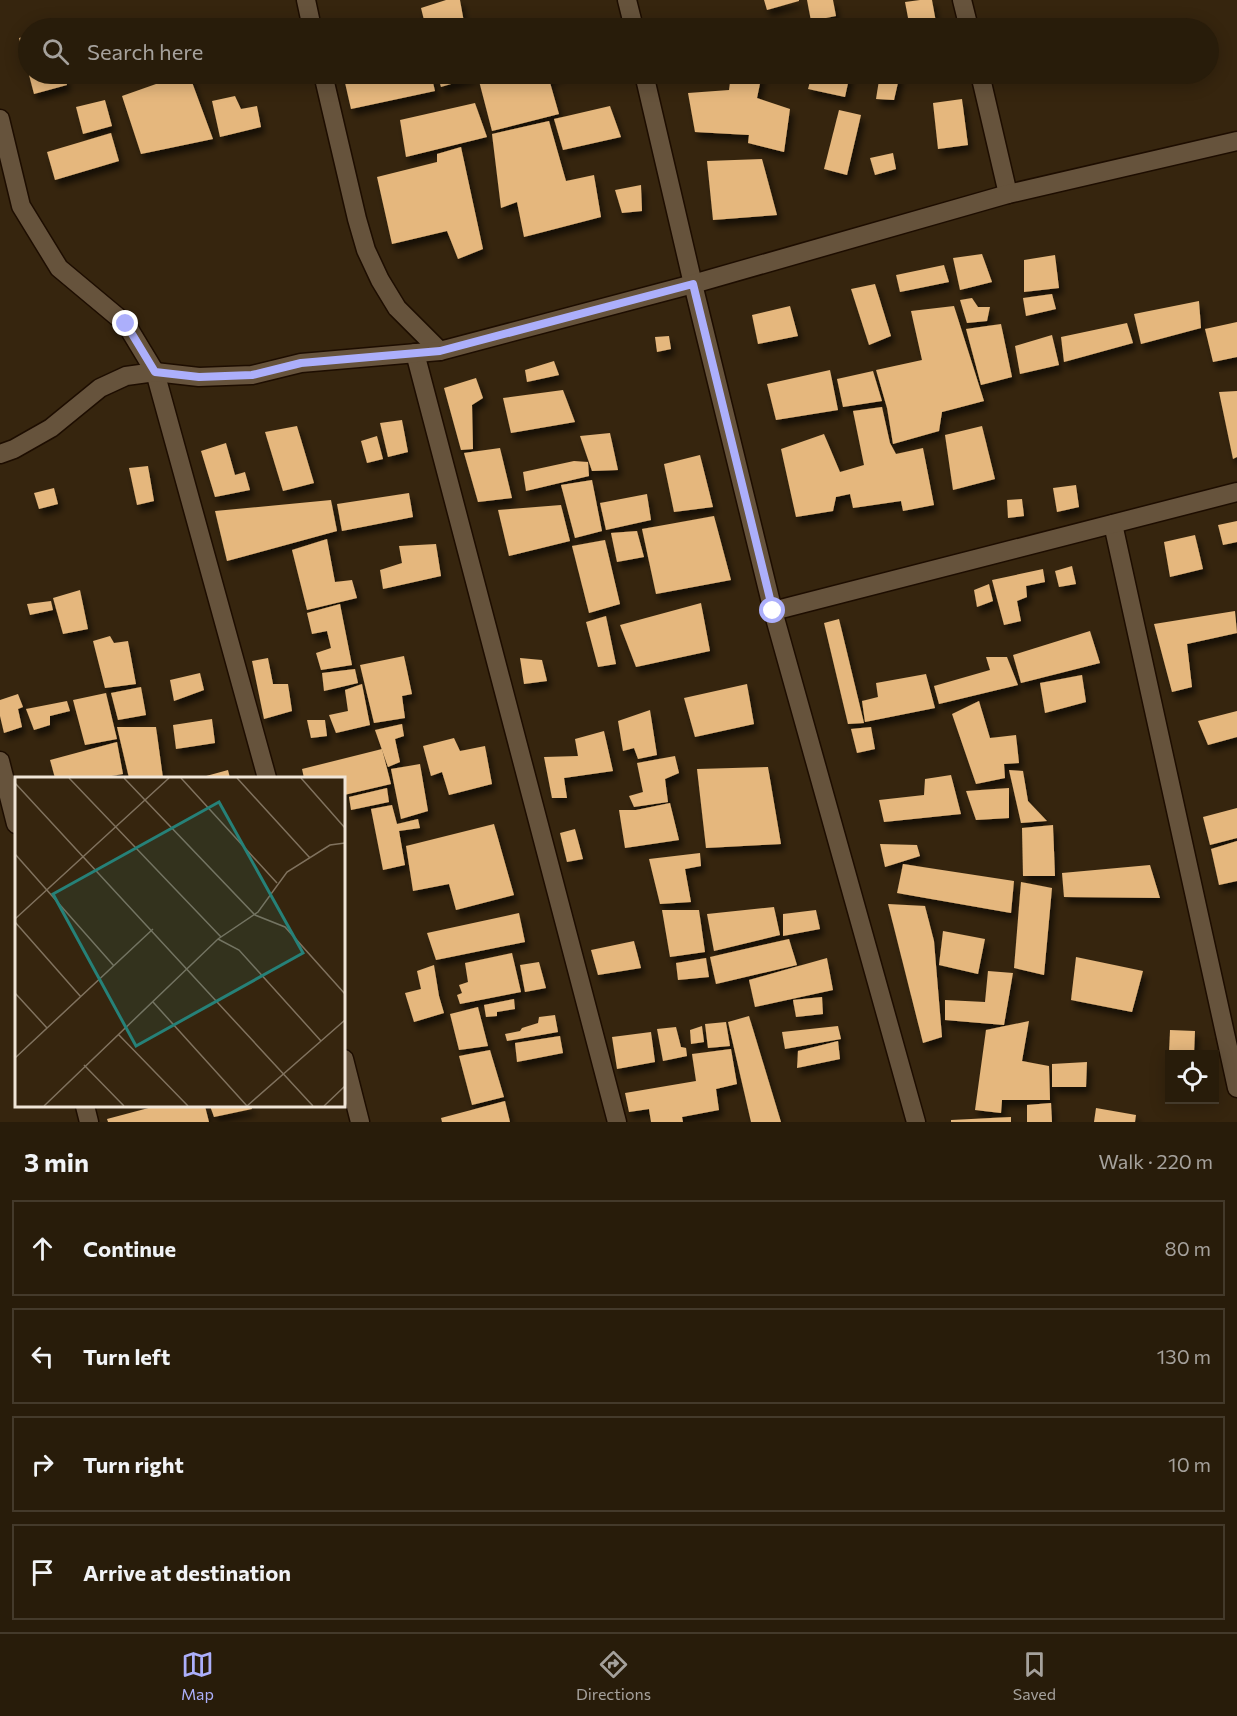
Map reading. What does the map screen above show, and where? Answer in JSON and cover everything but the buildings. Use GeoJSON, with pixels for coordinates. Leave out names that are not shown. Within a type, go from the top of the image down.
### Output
{"type":"FeatureCollection","features":[{"type":"Feature","properties":{"kind":"street"},"geometry":{"type":"LineString","coordinates":[[306,0],[310,18]]}},
{"type":"Feature","properties":{"kind":"street"},"geometry":{"type":"LineString","coordinates":[[627,0],[632,18]]}},
{"type":"Feature","properties":{"kind":"street"},"geometry":{"type":"LineString","coordinates":[[962,0],[966,18]]}},
{"type":"Feature","properties":{"kind":"street"},"geometry":{"type":"LineString","coordinates":[[325,84],[366,250],[397,308],[440,351]]}},
{"type":"Feature","properties":{"kind":"street"},"geometry":{"type":"LineString","coordinates":[[646,84],[773,611],[916,1122]]}},
{"type":"Feature","properties":{"kind":"street"},"geometry":{"type":"LineString","coordinates":[[982,84],[1008,194]]}},
{"type":"Feature","properties":{"kind":"street"},"geometry":{"type":"LineString","coordinates":[[0,119],[21,206],[59,267],[126,324],[155,372],[267,777]]}},
{"type":"Feature","properties":{"kind":"street"},"geometry":{"type":"LineString","coordinates":[[0,454],[14,449],[51,428],[100,388],[126,376],[155,372],[199,377],[252,375],[301,363],[440,351],[693,284],[1008,194],[1237,141]]}},
{"type":"Feature","properties":{"kind":"street"},"geometry":{"type":"LineString","coordinates":[[415,353],[617,1122]]}},
{"type":"Feature","properties":{"kind":"street"},"geometry":{"type":"LineString","coordinates":[[773,611],[1237,492]]}},
{"type":"Feature","properties":{"kind":"street"},"geometry":{"type":"LineString","coordinates":[[1113,524],[1237,1088]]}},
{"type":"Feature","properties":{"kind":"street"},"geometry":{"type":"LineString","coordinates":[[0,761],[15,820]]}},
{"type":"Feature","properties":{"kind":"street"},"geometry":{"type":"LineString","coordinates":[[345,1063],[360,1122]]}},
{"type":"Feature","properties":{"kind":"street"},"geometry":{"type":"LineString","coordinates":[[85,1107],[89,1122]]}},
{"type":"Feature","properties":{"kind":"route"},"geometry":{"type":"LineString","coordinates":[[126,324],[155,372],[199,377],[226,377],[252,375],[301,363],[440,351],[693,284],[773,611]]}}]}
